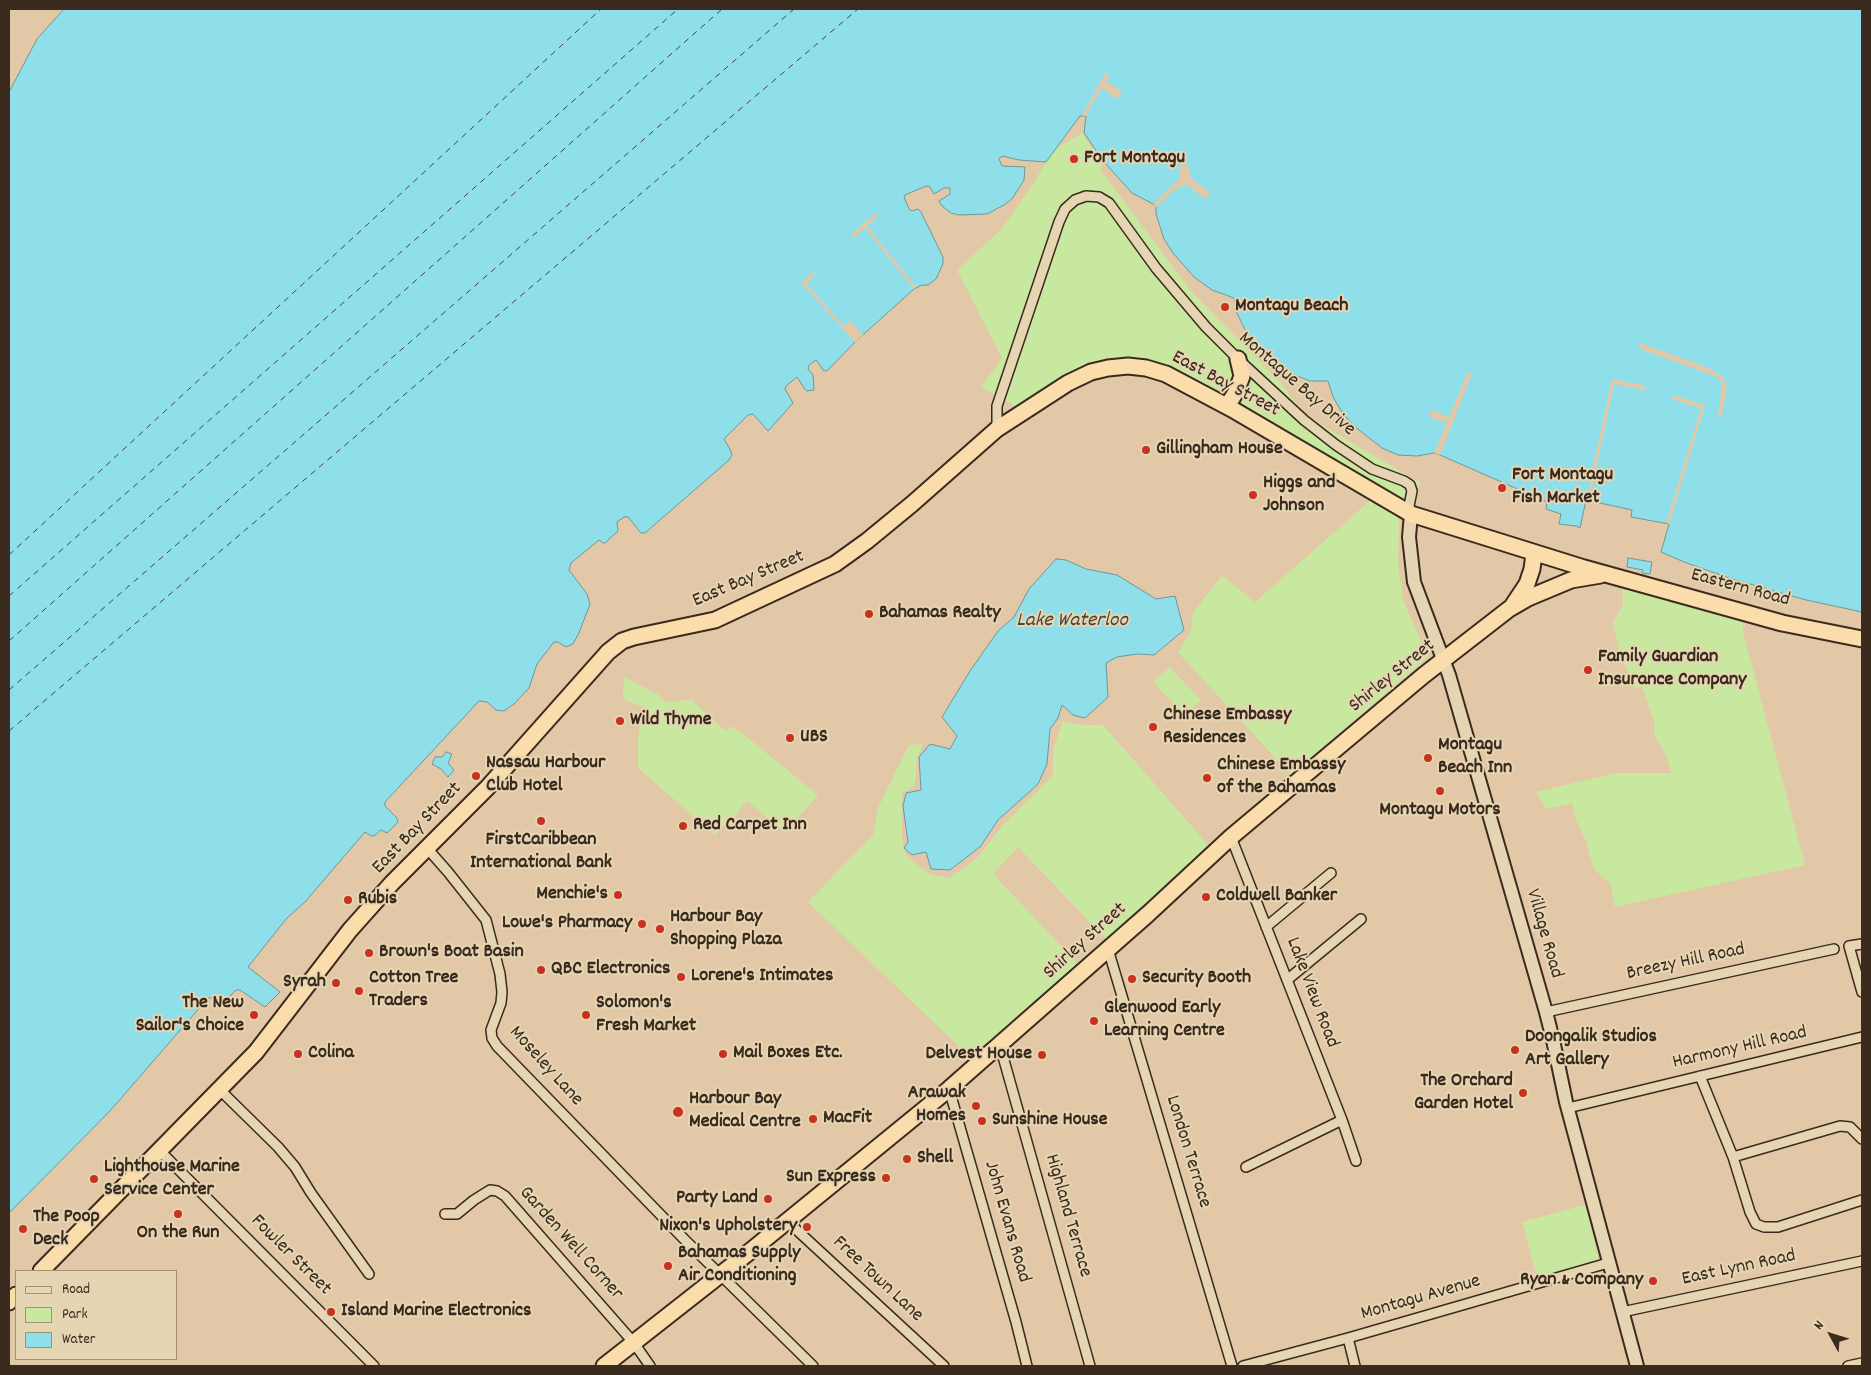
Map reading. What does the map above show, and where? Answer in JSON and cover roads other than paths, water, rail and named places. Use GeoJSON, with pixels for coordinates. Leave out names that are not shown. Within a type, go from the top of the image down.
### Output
{"type":"FeatureCollection","features":[{"type":"Feature","properties":{"kind":"highway"},"geometry":{"type":"LineString","coordinates":[[1227,406],[1236,392],[1242,376],[1238,359]]}},
{"type":"Feature","properties":{"kind":"highway","name":"East Bay Street"},"geometry":{"type":"LineString","coordinates":[[42,1270],[256,1052],[350,930],[426,847],[488,787],[592,668],[622,642],[634,637],[715,620],[836,564],[912,504],[997,429],[1068,382],[1091,372],[1128,366],[1146,368],[1166,374],[1227,406],[1411,514],[1534,554],[1608,574]]}},
{"type":"Feature","properties":{"kind":"highway"},"geometry":{"type":"LineString","coordinates":[[1509,609],[1527,584],[1534,554]]}},
{"type":"Feature","properties":{"kind":"highway","name":"Shirley Street"},"geometry":{"type":"LineString","coordinates":[[604,1366],[721,1274],[949,1089],[1000,1046],[1231,838],[1424,675],[1509,609],[1548,589],[1571,580],[1608,574]]}},
{"type":"Feature","properties":{"kind":"highway","name":"Eastern Road"},"geometry":{"type":"LineString","coordinates":[[1608,574],[1782,622],[1862,639]]}},
{"type":"Feature","properties":{"kind":"main road","name":"Village Road"},"geometry":{"type":"LineString","coordinates":[[1411,514],[1409,537],[1414,582],[1444,661],[1546,1012],[1568,1108],[1637,1366]]}},
{"type":"Feature","properties":{"kind":"street","name":"Montague Bay Drive"},"geometry":{"type":"LineString","coordinates":[[997,429],[997,406],[1054,234],[1065,209],[1075,200],[1086,196],[1099,197],[1109,203],[1156,268],[1206,327],[1238,359],[1304,420],[1336,445],[1372,469],[1410,485],[1412,491],[1409,506],[1411,514]]}},
{"type":"Feature","properties":{"kind":"street","name":"Lake View Road"},"geometry":{"type":"LineString","coordinates":[[1231,838],[1342,1120],[1356,1161]]}},
{"type":"Feature","properties":{"kind":"street","name":"Moseley Lane"},"geometry":{"type":"LineString","coordinates":[[426,847],[486,920],[500,974],[502,992],[501,1003],[491,1030],[492,1038],[497,1046],[684,1239],[813,1366]]}},
{"type":"Feature","properties":{"kind":"street"},"geometry":{"type":"LineString","coordinates":[[1266,927],[1331,873]]}},
{"type":"Feature","properties":{"kind":"street"},"geometry":{"type":"LineString","coordinates":[[1287,980],[1361,919]]}},
{"type":"Feature","properties":{"kind":"street"},"geometry":{"type":"LineString","coordinates":[[1862,944],[1849,946],[1862,992]]}},
{"type":"Feature","properties":{"kind":"street","name":"London Terrace"},"geometry":{"type":"LineString","coordinates":[[1108,949],[1232,1366]]}},
{"type":"Feature","properties":{"kind":"street","name":"Breezy Hill Road"},"geometry":{"type":"LineString","coordinates":[[1546,1012],[1834,949]]}},
{"type":"Feature","properties":{"kind":"street","name":"Harmony Hill Road"},"geometry":{"type":"LineString","coordinates":[[1568,1108],[1862,1037]]}},
{"type":"Feature","properties":{"kind":"street","name":"Highland Terrace"},"geometry":{"type":"LineString","coordinates":[[1000,1046],[1090,1366]]}},
{"type":"Feature","properties":{"kind":"street"},"geometry":{"type":"LineString","coordinates":[[1700,1076],[1733,1157],[1750,1212],[1756,1224],[1764,1227],[1778,1227],[1862,1200]]}},
{"type":"Feature","properties":{"kind":"street"},"geometry":{"type":"LineString","coordinates":[[219,1088],[295,1167],[311,1193],[369,1274]]}},
{"type":"Feature","properties":{"kind":"street","name":"John Evans Road"},"geometry":{"type":"LineString","coordinates":[[949,1089],[1027,1366]]}},
{"type":"Feature","properties":{"kind":"street"},"geometry":{"type":"LineString","coordinates":[[1246,1167],[1342,1120]]}},
{"type":"Feature","properties":{"kind":"street"},"geometry":{"type":"LineString","coordinates":[[1733,1157],[1840,1126],[1850,1127],[1862,1139]]}},
{"type":"Feature","properties":{"kind":"street","name":"Fowler Street"},"geometry":{"type":"LineString","coordinates":[[159,1150],[374,1366]]}},
{"type":"Feature","properties":{"kind":"street","name":"Garden Well Corner"},"geometry":{"type":"LineString","coordinates":[[446,1214],[457,1214],[490,1190],[498,1191],[505,1196],[634,1343],[650,1366]]}},
{"type":"Feature","properties":{"kind":"street","name":"Free Town Lane"},"geometry":{"type":"LineString","coordinates":[[787,1221],[944,1366]]}},
{"type":"Feature","properties":{"kind":"street","name":"East Lynn Road"},"geometry":{"type":"LineString","coordinates":[[1622,1312],[1862,1261]]}},
{"type":"Feature","properties":{"kind":"street","name":"Montagu Avenue"},"geometry":{"type":"LineString","coordinates":[[1242,1366],[1348,1338],[1608,1263]]}},
{"type":"Feature","properties":{"kind":"street"},"geometry":{"type":"LineString","coordinates":[[1348,1338],[1356,1366]]}},
{"type":"Feature","properties":{"kind":"street"},"geometry":{"type":"LineString","coordinates":[[1848,1366],[1862,1363]]}},
{"type":"Feature","properties":{"kind":"water"},"geometry":{"type":"Polygon","coordinates":[[[64,9],[1862,9],[1862,612],[1806,600],[1729,578],[1661,552],[1669,524],[1631,517],[1632,510],[1586,500],[1580,528],[1559,524],[1561,514],[1546,509],[1547,502],[1440,455],[1434,453],[1417,456],[1398,455],[1382,448],[1354,426],[1342,412],[1333,397],[1328,381],[1310,381],[1290,373],[1264,354],[1249,338],[1235,309],[1234,298],[1212,290],[1194,277],[1173,253],[1164,239],[1156,214],[1156,207],[1132,193],[1104,162],[1084,133],[1086,116],[1080,116],[1046,162],[1019,160],[1002,156],[999,159],[1002,166],[1025,167],[1024,180],[1012,199],[987,214],[959,215],[951,213],[939,201],[950,194],[950,188],[944,188],[934,194],[930,187],[926,186],[905,195],[904,197],[909,209],[912,211],[918,209],[921,212],[943,257],[943,264],[936,279],[928,285],[922,285],[914,289],[855,342],[828,370],[824,371],[816,360],[809,365],[808,369],[813,375],[814,390],[807,391],[797,377],[786,386],[785,389],[793,403],[768,431],[753,414],[748,415],[724,439],[732,455],[729,460],[645,533],[641,533],[628,517],[624,517],[617,522],[618,531],[605,543],[599,540],[571,563],[569,570],[587,594],[590,604],[573,644],[566,647],[558,642],[554,642],[537,664],[529,688],[514,704],[504,711],[496,710],[487,702],[479,701],[385,802],[385,806],[397,818],[398,822],[387,833],[381,830],[374,836],[371,836],[365,832],[305,902],[287,918],[248,967],[280,992],[265,1007],[240,990],[236,990],[223,1003],[208,998],[110,1111],[9,1213],[9,92],[37,39],[64,9]]]}},
{"type":"Feature","properties":{"kind":"water"},"geometry":{"type":"Polygon","coordinates":[[[1628,558],[1652,562],[1650,574],[1642,573],[1643,570],[1627,567],[1628,558]]]}},
{"type":"Feature","properties":{"kind":"water","name":"Lake Waterloo"},"geometry":{"type":"Polygon","coordinates":[[[1056,559],[1066,560],[1086,569],[1117,575],[1156,599],[1175,596],[1184,630],[1154,655],[1137,654],[1117,657],[1106,663],[1108,697],[1085,718],[1073,715],[1062,705],[1058,718],[1050,729],[1047,764],[1038,784],[998,820],[980,847],[950,870],[931,869],[926,852],[912,855],[904,848],[908,842],[903,806],[906,793],[921,790],[919,757],[930,744],[950,749],[957,736],[942,717],[970,671],[998,631],[1014,617],[1029,589],[1056,559]]]}},
{"type":"Feature","properties":{"kind":"water"},"geometry":{"type":"Polygon","coordinates":[[[446,752],[452,754],[448,763],[454,770],[448,777],[441,769],[432,764],[435,757],[442,757],[446,752]]]}},
{"type":"Feature","properties":{"kind":"place","name":"Fort Montagu"},"geometry":{"type":"Point","coordinates":[1074,159]}},
{"type":"Feature","properties":{"kind":"place","name":"Montagu Beach"},"geometry":{"type":"Point","coordinates":[1225,307]}},
{"type":"Feature","properties":{"kind":"place","name":"Gillingham House"},"geometry":{"type":"Point","coordinates":[1146,450]}},
{"type":"Feature","properties":{"kind":"place","name":"Fort Montagu Fish Market"},"geometry":{"type":"Point","coordinates":[1502,488]}},
{"type":"Feature","properties":{"kind":"place","name":"Higgs and Johnson"},"geometry":{"type":"Point","coordinates":[1253,495]}},
{"type":"Feature","properties":{"kind":"place","name":"Bahamas Realty"},"geometry":{"type":"Point","coordinates":[869,614]}},
{"type":"Feature","properties":{"kind":"place","name":"Family Guardian Insurance Company"},"geometry":{"type":"Point","coordinates":[1588,670]}},
{"type":"Feature","properties":{"kind":"place","name":"Wild Thyme"},"geometry":{"type":"Point","coordinates":[620,721]}},
{"type":"Feature","properties":{"kind":"place","name":"Chinese Embassy Residences"},"geometry":{"type":"Point","coordinates":[1153,727]}},
{"type":"Feature","properties":{"kind":"place","name":"UBS"},"geometry":{"type":"Point","coordinates":[790,738]}},
{"type":"Feature","properties":{"kind":"place","name":"Montagu Beach Inn"},"geometry":{"type":"Point","coordinates":[1428,758]}},
{"type":"Feature","properties":{"kind":"place","name":"Nassau Harbour Club Hotel"},"geometry":{"type":"Point","coordinates":[476,776]}},
{"type":"Feature","properties":{"kind":"place","name":"Chinese Embassy of the Bahamas"},"geometry":{"type":"Point","coordinates":[1207,778]}},
{"type":"Feature","properties":{"kind":"place","name":"Montagu Motors"},"geometry":{"type":"Point","coordinates":[1440,791]}},
{"type":"Feature","properties":{"kind":"place","name":"FirstCaribbean International Bank"},"geometry":{"type":"Point","coordinates":[541,821]}},
{"type":"Feature","properties":{"kind":"place","name":"Red Carpet Inn"},"geometry":{"type":"Point","coordinates":[683,826]}},
{"type":"Feature","properties":{"kind":"place","name":"Menchie's"},"geometry":{"type":"Point","coordinates":[618,895]}},
{"type":"Feature","properties":{"kind":"place","name":"Coldwell Banker"},"geometry":{"type":"Point","coordinates":[1206,897]}},
{"type":"Feature","properties":{"kind":"place","name":"Rubis"},"geometry":{"type":"Point","coordinates":[348,900]}},
{"type":"Feature","properties":{"kind":"place","name":"Lowe's Pharmacy"},"geometry":{"type":"Point","coordinates":[642,924]}},
{"type":"Feature","properties":{"kind":"place","name":"Harbour Bay Shopping Plaza"},"geometry":{"type":"Point","coordinates":[660,929]}},
{"type":"Feature","properties":{"kind":"place","name":"Brown's Boat Basin"},"geometry":{"type":"Point","coordinates":[369,953]}},
{"type":"Feature","properties":{"kind":"place","name":"QBC Electronics"},"geometry":{"type":"Point","coordinates":[541,970]}},
{"type":"Feature","properties":{"kind":"place","name":"Lorene's Intimates"},"geometry":{"type":"Point","coordinates":[681,977]}},
{"type":"Feature","properties":{"kind":"place","name":"Security Booth"},"geometry":{"type":"Point","coordinates":[1132,979]}},
{"type":"Feature","properties":{"kind":"place","name":"Syrah"},"geometry":{"type":"Point","coordinates":[336,983]}},
{"type":"Feature","properties":{"kind":"place","name":"Cotton Tree Traders"},"geometry":{"type":"Point","coordinates":[359,991]}},
{"type":"Feature","properties":{"kind":"place","name":"The New Sailor's Choice"},"geometry":{"type":"Point","coordinates":[254,1015]}},
{"type":"Feature","properties":{"kind":"place","name":"Solomon's Fresh Market"},"geometry":{"type":"Point","coordinates":[586,1015]}},
{"type":"Feature","properties":{"kind":"place","name":"Glenwood Early Learning Centre"},"geometry":{"type":"Point","coordinates":[1094,1021]}},
{"type":"Feature","properties":{"kind":"place","name":"Doongalik Studios Art Gallery"},"geometry":{"type":"Point","coordinates":[1515,1050]}},
{"type":"Feature","properties":{"kind":"place","name":"Colina"},"geometry":{"type":"Point","coordinates":[298,1054]}},
{"type":"Feature","properties":{"kind":"place","name":"Mail Boxes Etc."},"geometry":{"type":"Point","coordinates":[723,1054]}},
{"type":"Feature","properties":{"kind":"place","name":"Delvest House"},"geometry":{"type":"Point","coordinates":[1042,1055]}},
{"type":"Feature","properties":{"kind":"place","name":"The Orchard Garden Hotel"},"geometry":{"type":"Point","coordinates":[1523,1093]}},
{"type":"Feature","properties":{"kind":"place","name":"Arawak Homes"},"geometry":{"type":"Point","coordinates":[976,1106]}},
{"type":"Feature","properties":{"kind":"place","name":"Harbour Bay Medical Centre"},"geometry":{"type":"Point","coordinates":[678,1112]}},
{"type":"Feature","properties":{"kind":"place","name":"MacFit"},"geometry":{"type":"Point","coordinates":[813,1119]}},
{"type":"Feature","properties":{"kind":"place","name":"Sunshine House"},"geometry":{"type":"Point","coordinates":[982,1121]}},
{"type":"Feature","properties":{"kind":"place","name":"Shell"},"geometry":{"type":"Point","coordinates":[907,1159]}},
{"type":"Feature","properties":{"kind":"place","name":"Sun Express"},"geometry":{"type":"Point","coordinates":[886,1178]}},
{"type":"Feature","properties":{"kind":"place","name":"Lighthouse Marine Service Center"},"geometry":{"type":"Point","coordinates":[94,1179]}},
{"type":"Feature","properties":{"kind":"place","name":"Party Land"},"geometry":{"type":"Point","coordinates":[768,1199]}},
{"type":"Feature","properties":{"kind":"place","name":"On the Run"},"geometry":{"type":"Point","coordinates":[178,1214]}},
{"type":"Feature","properties":{"kind":"place","name":"Nixon's Upholstery"},"geometry":{"type":"Point","coordinates":[807,1227]}},
{"type":"Feature","properties":{"kind":"place","name":"The Poop Deck"},"geometry":{"type":"Point","coordinates":[23,1229]}},
{"type":"Feature","properties":{"kind":"place","name":"Bahamas Supply Air Conditioning"},"geometry":{"type":"Point","coordinates":[668,1266]}},
{"type":"Feature","properties":{"kind":"place","name":"Ryan & Company"},"geometry":{"type":"Point","coordinates":[1653,1281]}},
{"type":"Feature","properties":{"kind":"place","name":"Island Marine Electronics"},"geometry":{"type":"Point","coordinates":[331,1312]}}]}
